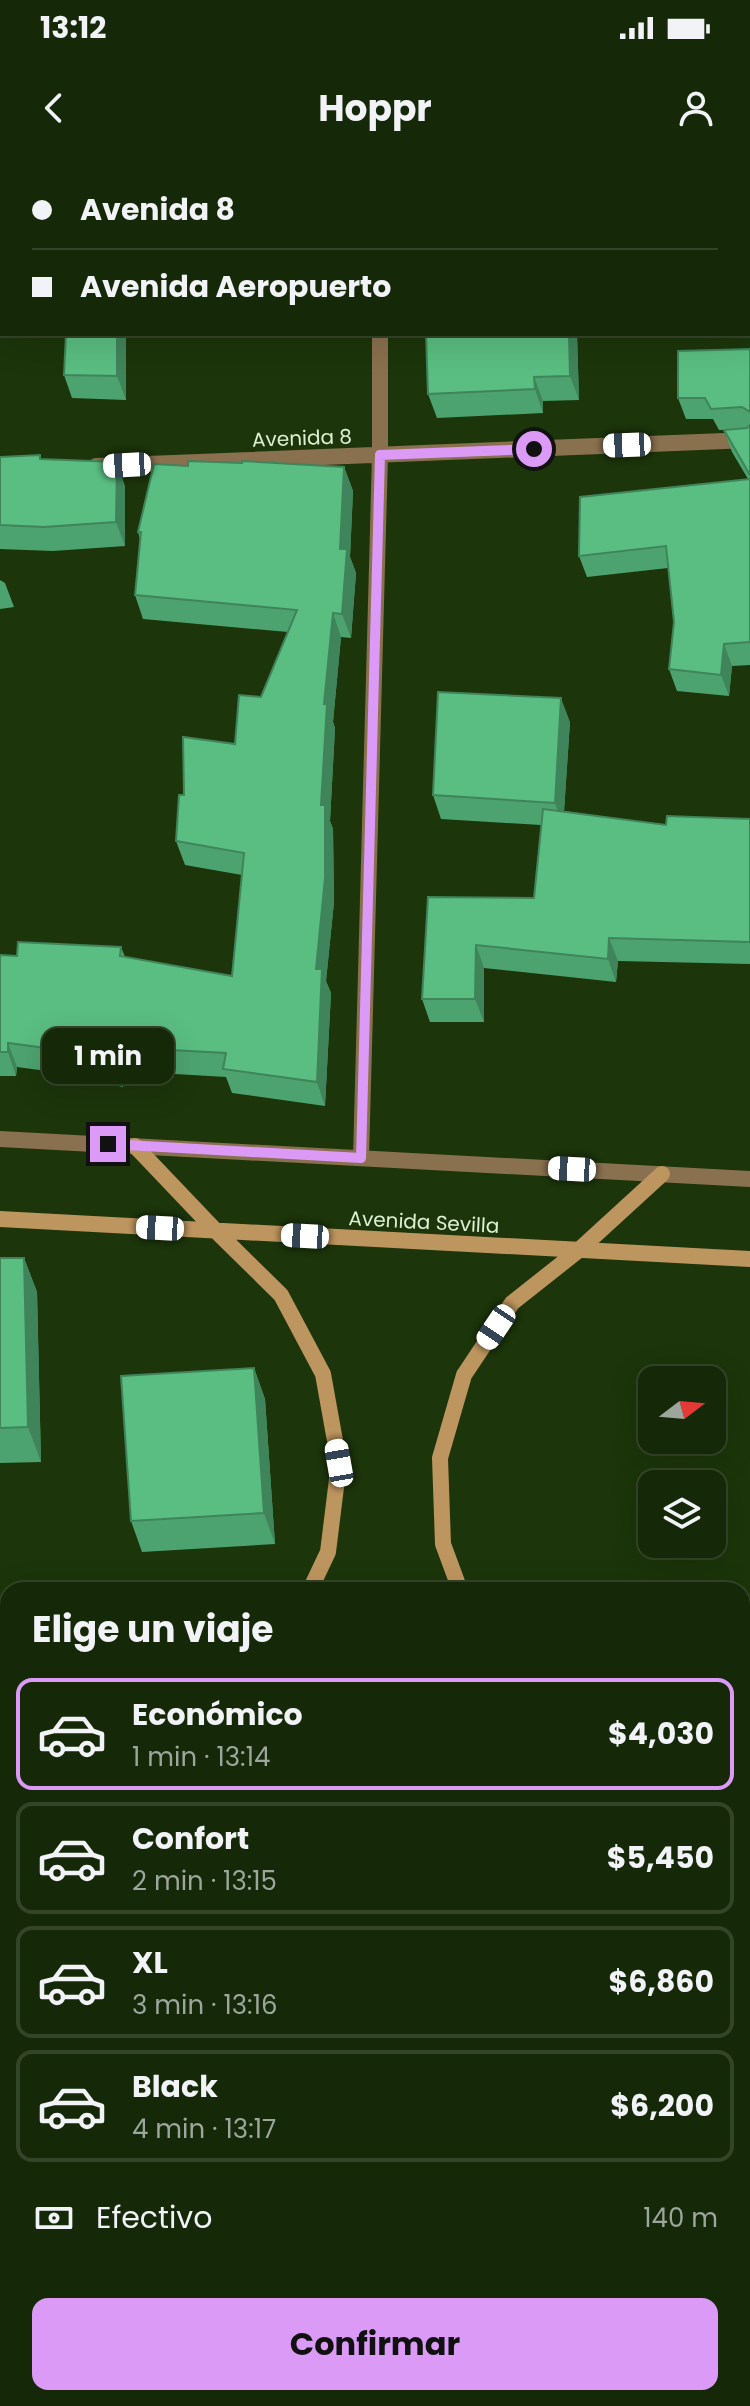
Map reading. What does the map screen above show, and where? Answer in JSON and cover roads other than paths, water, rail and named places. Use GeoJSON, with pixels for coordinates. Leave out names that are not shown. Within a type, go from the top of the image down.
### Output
{"type":"FeatureCollection","features":[{"type":"Feature","properties":{"kind":"main road"},"geometry":{"type":"LineString","coordinates":[[135,1146],[281,1295],[323,1374],[339,1463],[328,1552],[314,1582]]}},
{"type":"Feature","properties":{"kind":"main road"},"geometry":{"type":"LineString","coordinates":[[457,1582],[443,1544],[440,1458],[464,1375],[512,1303],[579,1250],[662,1174]]}},
{"type":"Feature","properties":{"kind":"main road","name":"Avenida Sevilla"},"geometry":{"type":"LineString","coordinates":[[0,1219],[750,1259]]}},
{"type":"Feature","properties":{"kind":"street"},"geometry":{"type":"LineString","coordinates":[[361,1158],[380,455],[380,336]]}},
{"type":"Feature","properties":{"kind":"street","name":"Avenida 8"},"geometry":{"type":"LineString","coordinates":[[79,467],[750,440]]}},
{"type":"Feature","properties":{"kind":"street"},"geometry":{"type":"LineString","coordinates":[[0,1139],[750,1179]]}}]}
